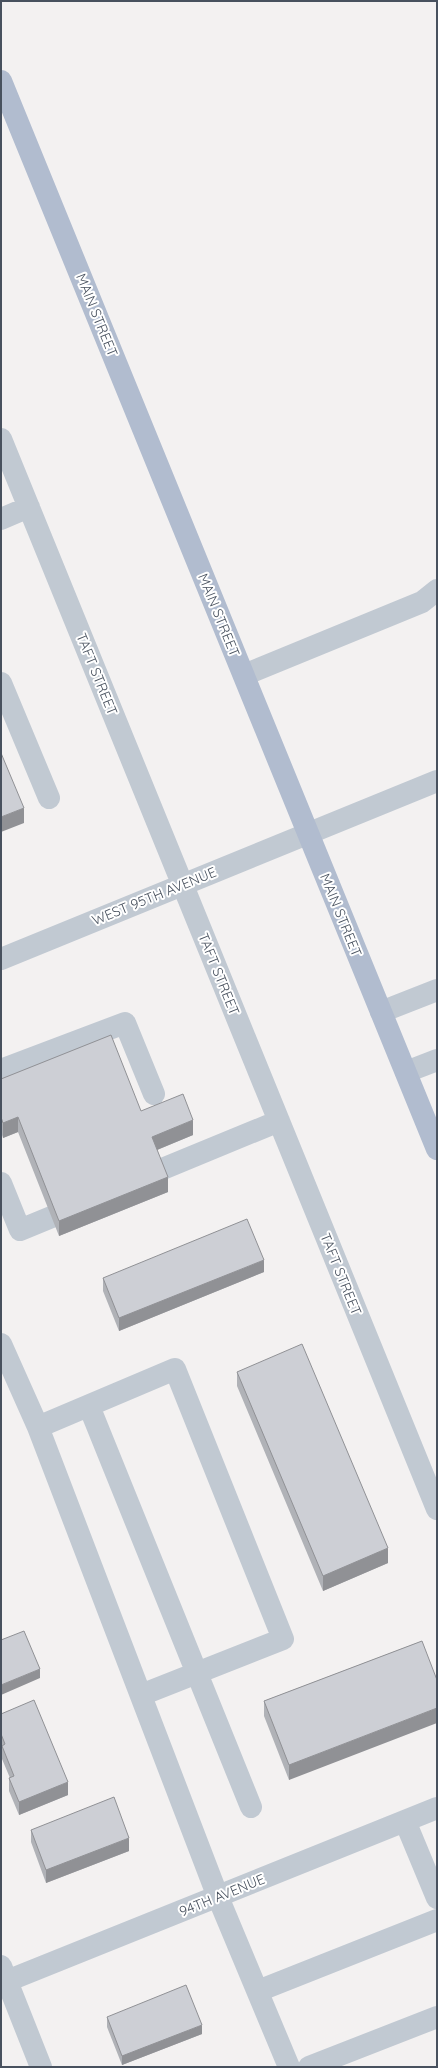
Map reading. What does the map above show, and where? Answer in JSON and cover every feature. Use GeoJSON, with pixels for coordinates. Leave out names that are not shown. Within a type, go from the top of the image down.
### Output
{"type":"FeatureCollection","features":[{"type":"Feature","properties":{"kind":"main road","name":"MAIN STREET"},"geometry":{"type":"LineString","coordinates":[[1,81],[437,1149]]}},
{"type":"Feature","properties":{"kind":"street","name":"TAFT STREET"},"geometry":{"type":"LineString","coordinates":[[1,439],[5,463],[29,507],[437,1509]]}},
{"type":"Feature","properties":{"kind":"street"},"geometry":{"type":"LineString","coordinates":[[1,519],[29,507]]}},
{"type":"Feature","properties":{"kind":"street"},"geometry":{"type":"LineString","coordinates":[[244,675],[422,602],[437,590]]}},
{"type":"Feature","properties":{"kind":"street"},"geometry":{"type":"LineString","coordinates":[[1,683],[49,798]]}},
{"type":"Feature","properties":{"kind":"street","name":"WEST 95TH AVENUE"},"geometry":{"type":"LineString","coordinates":[[1,959],[437,781]]}},
{"type":"Feature","properties":{"kind":"street"},"geometry":{"type":"LineString","coordinates":[[381,1012],[437,990]]}},
{"type":"Feature","properties":{"kind":"street"},"geometry":{"type":"LineString","coordinates":[[1,1070],[125,1023],[154,1094]]}},
{"type":"Feature","properties":{"kind":"street"},"geometry":{"type":"LineString","coordinates":[[406,1072],[437,1060]]}},
{"type":"Feature","properties":{"kind":"street"},"geometry":{"type":"LineString","coordinates":[[160,1170],[279,1121]]}},
{"type":"Feature","properties":{"kind":"street"},"geometry":{"type":"LineString","coordinates":[[1,1183],[20,1230],[54,1216]]}},
{"type":"Feature","properties":{"kind":"street"},"geometry":{"type":"LineString","coordinates":[[1,1344],[38,1427],[218,1897],[289,2067]]}},
{"type":"Feature","properties":{"kind":"street"},"geometry":{"type":"LineString","coordinates":[[38,1427],[175,1369],[283,1639],[141,1695]]}},
{"type":"Feature","properties":{"kind":"street"},"geometry":{"type":"LineString","coordinates":[[89,1406],[196,1674],[252,1808]]}},
{"type":"Feature","properties":{"kind":"street","name":"94TH AVENUE"},"geometry":{"type":"LineString","coordinates":[[4,1973],[218,1897],[437,1808]]}},
{"type":"Feature","properties":{"kind":"street"},"geometry":{"type":"LineString","coordinates":[[405,1821],[437,1898]]}},
{"type":"Feature","properties":{"kind":"street"},"geometry":{"type":"LineString","coordinates":[[258,1991],[437,1920]]}},
{"type":"Feature","properties":{"kind":"street"},"geometry":{"type":"LineString","coordinates":[[4,1973],[41,2067]]}},
{"type":"Feature","properties":{"kind":"street"},"geometry":{"type":"LineString","coordinates":[[309,2067],[437,2017]]}},
{"type":"Feature","properties":{"kind":"building"},"geometry":{"type":"Polygon","coordinates":[[[1,753],[24,808],[1,817],[1,753]]]}},
{"type":"Feature","properties":{"kind":"building"},"geometry":{"type":"Polygon","coordinates":[[[111,1035],[141,1111],[183,1094],[193,1120],[152,1137],[168,1177],[59,1221],[18,1117],[3,1123],[1,1117],[1,1079],[111,1035]]]}},
{"type":"Feature","properties":{"kind":"building"},"geometry":{"type":"Polygon","coordinates":[[[247,1219],[264,1260],[119,1318],[103,1278],[247,1219]]]}},
{"type":"Feature","properties":{"kind":"building"},"geometry":{"type":"Polygon","coordinates":[[[302,1344],[388,1548],[323,1576],[237,1372],[302,1344]]]}},
{"type":"Feature","properties":{"kind":"building"},"geometry":{"type":"Polygon","coordinates":[[[24,1631],[40,1669],[1,1685],[1,1640],[24,1631]]]}},
{"type":"Feature","properties":{"kind":"building"},"geometry":{"type":"Polygon","coordinates":[[[422,1641],[437,1680],[437,1708],[289,1765],[264,1701],[422,1641]]]}},
{"type":"Feature","properties":{"kind":"building"},"geometry":{"type":"Polygon","coordinates":[[[34,1700],[68,1782],[19,1802],[9,1778],[14,1776],[2,1746],[5,1744],[1,1734],[1,1714],[34,1700]]]}},
{"type":"Feature","properties":{"kind":"building"},"geometry":{"type":"Polygon","coordinates":[[[114,1797],[129,1838],[46,1870],[31,1830],[114,1797]]]}},
{"type":"Feature","properties":{"kind":"building"},"geometry":{"type":"Polygon","coordinates":[[[186,1985],[202,2025],[122,2056],[107,2017],[186,1985]]]}}]}
